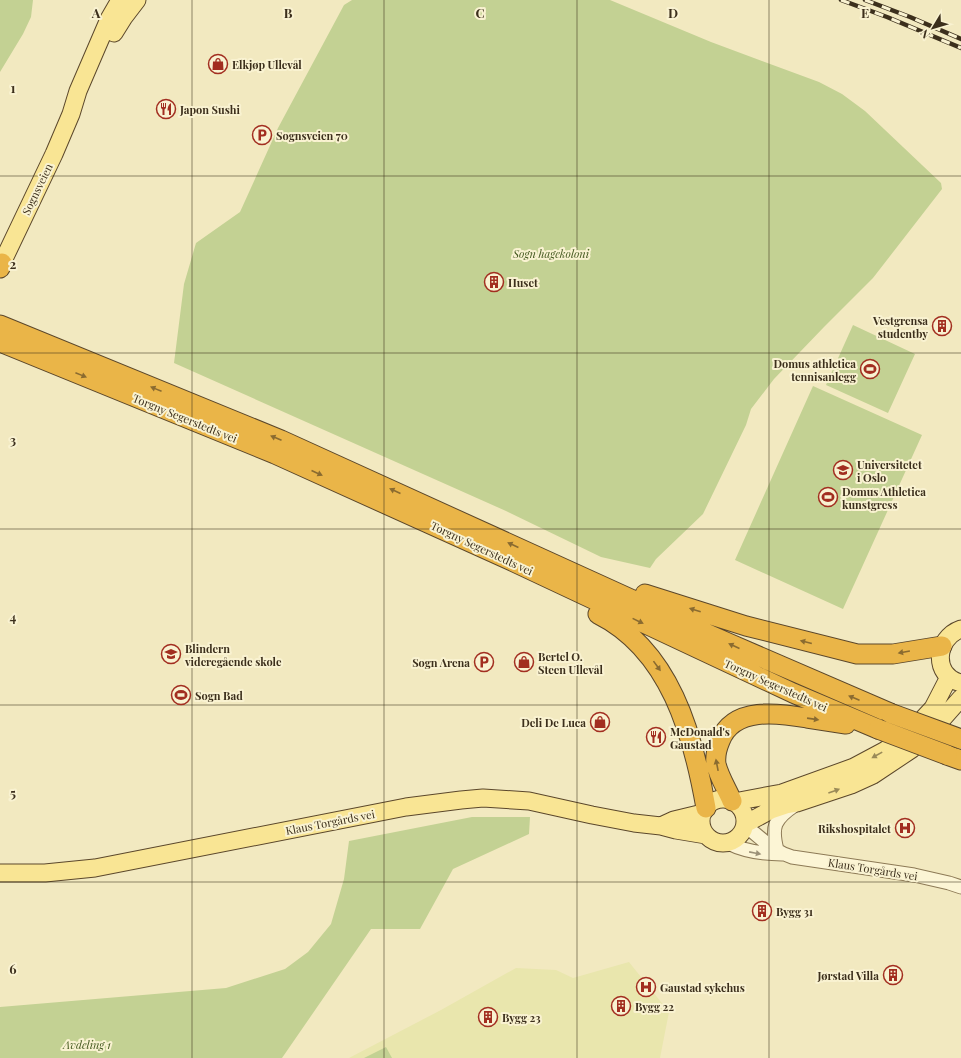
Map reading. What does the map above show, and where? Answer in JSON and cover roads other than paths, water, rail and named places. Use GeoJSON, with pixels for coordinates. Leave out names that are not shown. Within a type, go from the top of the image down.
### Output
{"type":"FeatureCollection","features":[{"type":"Feature","properties":{"kind":"highway"},"geometry":{"type":"LineString","coordinates":[[0,311],[47,352]]}},
{"type":"Feature","properties":{"kind":"highway","name":"Torgny Segerstedts vei"},"geometry":{"type":"LineString","coordinates":[[0,325],[47,352],[514,562],[793,693],[874,728],[954,758]]}},
{"type":"Feature","properties":{"kind":"highway","name":"Torgny Segerstedts vei"},"geometry":{"type":"LineString","coordinates":[[0,342],[47,352],[281,440],[712,636],[890,713],[961,739]]}},
{"type":"Feature","properties":{"kind":"highway"},"geometry":{"type":"LineString","coordinates":[[0,352],[47,352]]}},
{"type":"Feature","properties":{"kind":"highway"},"geometry":{"type":"LineString","coordinates":[[548,561],[724,620],[844,652],[880,655],[942,646]]}},
{"type":"Feature","properties":{"kind":"highway"},"geometry":{"type":"LineString","coordinates":[[514,562],[556,592],[613,621],[650,657],[669,684],[677,702],[696,757],[704,810]]}},
{"type":"Feature","properties":{"kind":"highway"},"geometry":{"type":"LineString","coordinates":[[733,802],[718,771],[716,754],[724,732],[735,722],[755,715],[776,714],[792,715],[874,728]]}},
{"type":"Feature","properties":{"kind":"main road","name":"Sognsveien"},"geometry":{"type":"LineString","coordinates":[[1,265],[54,154],[71,114],[78,91],[120,0]]}},
{"type":"Feature","properties":{"kind":"main road","name":"Sognsveien"},"geometry":{"type":"LineString","coordinates":[[71,114],[84,94],[106,47],[124,16],[137,0]]}},
{"type":"Feature","properties":{"kind":"main road"},"geometry":{"type":"LineString","coordinates":[[961,629],[947,638],[940,653],[944,670],[955,680],[933,708],[902,740],[854,767],[788,791],[771,796],[733,802],[720,799],[715,801],[704,810],[701,824],[706,835],[716,842],[728,843],[739,837],[745,825],[770,810],[797,803],[861,780],[891,764],[912,749],[930,733],[961,698]]}},
{"type":"Feature","properties":{"kind":"main road","name":"Klaus Torgårds vei"},"geometry":{"type":"LineString","coordinates":[[0,873],[45,873],[95,868],[406,808],[476,799],[529,801],[634,823],[661,826],[706,835]]}},
{"type":"Feature","properties":{"kind":"main road"},"geometry":{"type":"LineString","coordinates":[[733,802],[743,811],[745,825]]}},
{"type":"Feature","properties":{"kind":"main road","name":"Klaus Torgårds vei"},"geometry":{"type":"LineString","coordinates":[[661,826],[704,810]]}},
{"type":"Feature","properties":{"kind":"street"},"geometry":{"type":"LineString","coordinates":[[780,852],[774,837],[775,826],[778,818],[797,803]]}},
{"type":"Feature","properties":{"kind":"street","name":"Klaus Torgårds vei"},"geometry":{"type":"LineString","coordinates":[[745,825],[768,845],[792,857],[920,876],[961,887]]}},
{"type":"Feature","properties":{"kind":"street","name":"Klaus Torgårds vei"},"geometry":{"type":"LineString","coordinates":[[728,843],[755,853],[780,852]]}},
{"type":"Feature","properties":{"kind":"railway"},"geometry":{"type":"LineString","coordinates":[[841,0],[887,17],[961,48]]}},
{"type":"Feature","properties":{"kind":"railway"},"geometry":{"type":"LineString","coordinates":[[865,0],[961,39]]}},
{"type":"Feature","properties":{"kind":"place","name":"Elkjøp Ullevål"},"geometry":{"type":"Point","coordinates":[218,64]}},
{"type":"Feature","properties":{"kind":"place","name":"Japon Sushi"},"geometry":{"type":"Point","coordinates":[166,109]}},
{"type":"Feature","properties":{"kind":"place","name":"Sognsveien 70"},"geometry":{"type":"Point","coordinates":[262,135]}},
{"type":"Feature","properties":{"kind":"place","name":"Huset"},"geometry":{"type":"Point","coordinates":[494,282]}},
{"type":"Feature","properties":{"kind":"place","name":"Vestgrensa studentby"},"geometry":{"type":"Point","coordinates":[942,326]}},
{"type":"Feature","properties":{"kind":"place","name":"Domus athletica tennisanlegg"},"geometry":{"type":"Point","coordinates":[870,369]}},
{"type":"Feature","properties":{"kind":"place","name":"Universitetet i Oslo"},"geometry":{"type":"Point","coordinates":[843,470]}},
{"type":"Feature","properties":{"kind":"place","name":"Domus Athletica kunstgress"},"geometry":{"type":"Point","coordinates":[828,497]}},
{"type":"Feature","properties":{"kind":"place","name":"Blindern videregående skole"},"geometry":{"type":"Point","coordinates":[171,654]}},
{"type":"Feature","properties":{"kind":"place","name":"Sogn Arena"},"geometry":{"type":"Point","coordinates":[484,662]}},
{"type":"Feature","properties":{"kind":"place","name":"Bertel O. Steen Ullevål"},"geometry":{"type":"Point","coordinates":[524,662]}},
{"type":"Feature","properties":{"kind":"place","name":"Sogn Bad"},"geometry":{"type":"Point","coordinates":[181,695]}},
{"type":"Feature","properties":{"kind":"place","name":"Deli De Luca"},"geometry":{"type":"Point","coordinates":[600,722]}},
{"type":"Feature","properties":{"kind":"place","name":"McDonald's Gaustad"},"geometry":{"type":"Point","coordinates":[656,737]}},
{"type":"Feature","properties":{"kind":"place","name":"Rikshospitalet"},"geometry":{"type":"Point","coordinates":[905,828]}},
{"type":"Feature","properties":{"kind":"place","name":"Bygg 31"},"geometry":{"type":"Point","coordinates":[762,911]}},
{"type":"Feature","properties":{"kind":"place","name":"Jørstad Villa"},"geometry":{"type":"Point","coordinates":[893,975]}},
{"type":"Feature","properties":{"kind":"place","name":"Gaustad sykehus"},"geometry":{"type":"Point","coordinates":[646,987]}},
{"type":"Feature","properties":{"kind":"place","name":"Bygg 22"},"geometry":{"type":"Point","coordinates":[621,1006]}},
{"type":"Feature","properties":{"kind":"place","name":"Bygg 23"},"geometry":{"type":"Point","coordinates":[488,1017]}},
{"type":"Feature","properties":{"kind":"park label","name":"Sogn hagekoloni"},"geometry":{"type":"Point","coordinates":[551,253]}},
{"type":"Feature","properties":{"kind":"park label","name":"Avdeling 1"},"geometry":{"type":"Point","coordinates":[87,1044]}}]}
